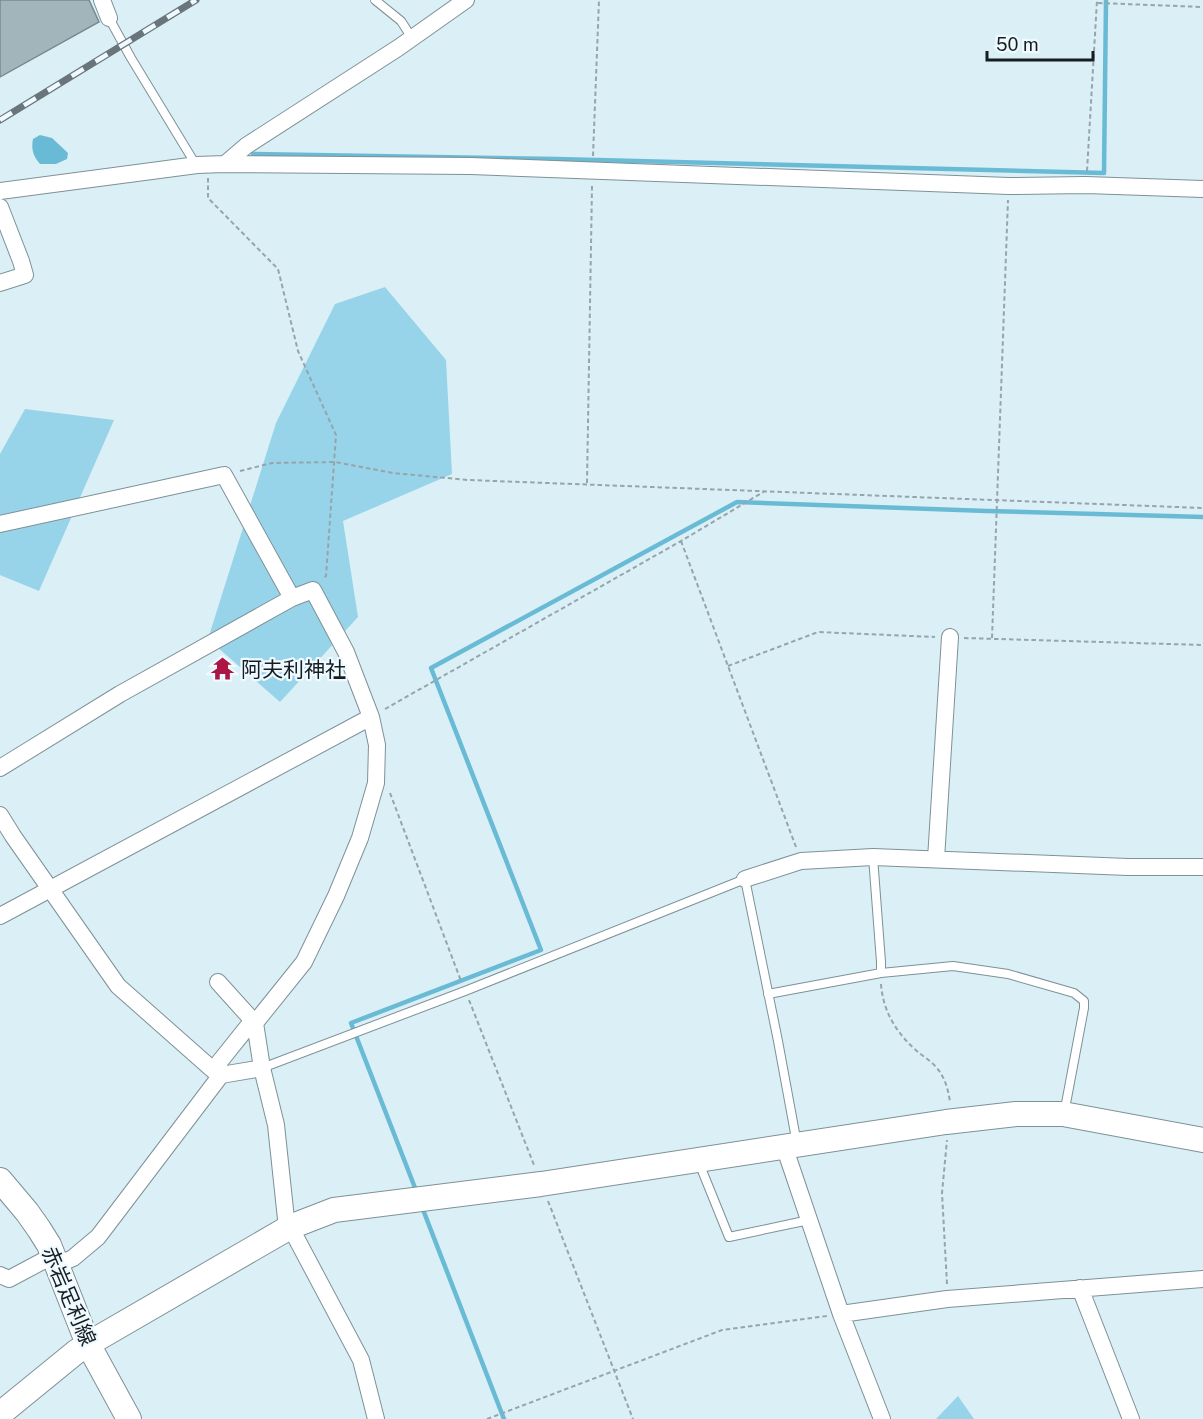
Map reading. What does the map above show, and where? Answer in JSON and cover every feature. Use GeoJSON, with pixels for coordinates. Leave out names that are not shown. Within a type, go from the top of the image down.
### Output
{"type":"FeatureCollection","features":[{"type":"Feature","properties":{"kind":"street"},"geometry":{"type":"LineString","coordinates":[[102,0],[109,18]]}},
{"type":"Feature","properties":{"kind":"street"},"geometry":{"type":"LineString","coordinates":[[210,165],[246,146],[412,38],[466,0]]}},
{"type":"Feature","properties":{"kind":"street"},"geometry":{"type":"LineString","coordinates":[[0,191],[210,165],[471,166],[1009,186],[1086,185],[1203,189]]}},
{"type":"Feature","properties":{"kind":"street"},"geometry":{"type":"LineString","coordinates":[[0,207],[25,275],[0,283]]}},
{"type":"Feature","properties":{"kind":"street"},"geometry":{"type":"LineString","coordinates":[[0,524],[224,474],[292,598]]}},
{"type":"Feature","properties":{"kind":"street"},"geometry":{"type":"LineString","coordinates":[[0,768],[120,694],[292,598],[313,590],[346,652],[371,717],[376,745],[376,783],[360,838],[336,896],[304,963],[254,1021],[98,1237],[73,1258],[55,1260],[9,1279],[0,1275]]}},
{"type":"Feature","properties":{"kind":"street"},"geometry":{"type":"LineString","coordinates":[[936,860],[950,637]]}},
{"type":"Feature","properties":{"kind":"street"},"geometry":{"type":"LineString","coordinates":[[0,916],[371,717]]}},
{"type":"Feature","properties":{"kind":"street"},"geometry":{"type":"LineString","coordinates":[[0,815],[118,987],[217,1072],[262,1068]]}},
{"type":"Feature","properties":{"kind":"street"},"geometry":{"type":"LineString","coordinates":[[745,879],[801,861],[873,857],[1128,867],[1203,867]]}},
{"type":"Feature","properties":{"kind":"street"},"geometry":{"type":"LineString","coordinates":[[218,982],[254,1021],[262,1068],[276,1125],[286,1219],[360,1360],[376,1419]]}},
{"type":"Feature","properties":{"kind":"street"},"geometry":{"type":"LineString","coordinates":[[0,1414],[88,1344],[290,1227],[334,1210],[541,1184],[946,1122],[1016,1114],[1064,1114],[1203,1140]]}},
{"type":"Feature","properties":{"kind":"street"},"geometry":{"type":"LineString","coordinates":[[790,1145],[809,1220],[841,1314],[882,1419]]}},
{"type":"Feature","properties":{"kind":"street","name":"赤岩足利線"},"geometry":{"type":"LineString","coordinates":[[0,1180],[39,1229],[55,1260],[88,1344],[129,1419]]}},
{"type":"Feature","properties":{"kind":"street"},"geometry":{"type":"LineString","coordinates":[[841,1314],[947,1299],[1203,1279]]}},
{"type":"Feature","properties":{"kind":"street"},"geometry":{"type":"LineString","coordinates":[[1080,1288],[1131,1419]]}},
{"type":"Feature","properties":{"kind":"lane"},"geometry":{"type":"LineString","coordinates":[[375,0],[401,21],[412,38]]}},
{"type":"Feature","properties":{"kind":"lane"},"geometry":{"type":"LineString","coordinates":[[109,18],[131,58],[210,165]]}},
{"type":"Feature","properties":{"kind":"lane"},"geometry":{"type":"LineString","coordinates":[[873,857],[881,973]]}},
{"type":"Feature","properties":{"kind":"lane"},"geometry":{"type":"LineString","coordinates":[[262,1068],[465,991],[745,879],[768,994],[790,1145]]}},
{"type":"Feature","properties":{"kind":"lane"},"geometry":{"type":"LineString","coordinates":[[768,994],[881,973],[953,966],[1008,974],[1074,993],[1084,1001],[1084,1008],[1064,1114]]}},
{"type":"Feature","properties":{"kind":"lane"},"geometry":{"type":"LineString","coordinates":[[698,1159],[729,1237],[809,1220]]}},
{"type":"Feature","properties":{"kind":"path"},"geometry":{"type":"LineString","coordinates":[[587,484],[592,170],[599,0]]}},
{"type":"Feature","properties":{"kind":"path"},"geometry":{"type":"LineString","coordinates":[[1086,185],[1097,1],[1203,7]]}},
{"type":"Feature","properties":{"kind":"path"},"geometry":{"type":"LineString","coordinates":[[210,165],[208,198],[278,269],[298,351],[336,435],[326,576],[313,590]]}},
{"type":"Feature","properties":{"kind":"path"},"geometry":{"type":"LineString","coordinates":[[992,638],[1009,186]]}},
{"type":"Feature","properties":{"kind":"path"},"geometry":{"type":"LineString","coordinates":[[224,474],[272,463],[335,462],[393,473],[468,480],[1203,507]]}},
{"type":"Feature","properties":{"kind":"path"},"geometry":{"type":"LineString","coordinates":[[371,717],[765,491]]}},
{"type":"Feature","properties":{"kind":"path"},"geometry":{"type":"LineString","coordinates":[[681,541],[801,861]]}},
{"type":"Feature","properties":{"kind":"path"},"geometry":{"type":"LineString","coordinates":[[541,1184],[633,1419]]}},
{"type":"Feature","properties":{"kind":"path"},"geometry":{"type":"LineString","coordinates":[[487,1419],[722,1330],[841,1314]]}},
{"type":"Feature","properties":{"kind":"shaded area"},"geometry":{"type":"Polygon","coordinates":[[[40,135],[52,138],[68,153],[67,159],[56,164],[40,164],[34,155],[32,146],[33,139],[40,135]]]}},
{"type":"Feature","properties":{"kind":"shaded area"},"geometry":{"type":"Polygon","coordinates":[[[385,287],[446,360],[452,474],[343,521],[358,617],[280,702],[208,639],[276,423],[335,304],[385,287]]]}},
{"type":"Feature","properties":{"kind":"shaded area"},"geometry":{"type":"Polygon","coordinates":[[[25,409],[114,420],[39,591],[0,575],[0,454],[25,409]]]}},
{"type":"Feature","properties":{"kind":"shaded area"},"geometry":{"type":"Polygon","coordinates":[[[958,1396],[974,1419],[936,1419],[958,1396]]]}},
{"type":"Feature","properties":{"kind":"building"},"geometry":{"type":"Polygon","coordinates":[[[0,0],[89,0],[99,22],[0,77],[0,0]]]}},
{"type":"Feature","properties":{"kind":"waterway"},"geometry":{"type":"LineString","coordinates":[[253,154],[1104,173],[1106,0]]}},
{"type":"Feature","properties":{"kind":"waterway"},"geometry":{"type":"LineString","coordinates":[[417,1193],[351,1023],[541,950],[431,668],[737,502],[1203,517]]}},
{"type":"Feature","properties":{"kind":"waterway"},"geometry":{"type":"LineString","coordinates":[[422,1207],[504,1419]]}},
{"type":"Feature","properties":{"kind":"railway"},"geometry":{"type":"LineString","coordinates":[[0,120],[196,0]]}},
{"type":"Feature","properties":{"kind":"place","name":"阿夫利神社"},"geometry":{"type":"Point","coordinates":[223,669]}}]}
